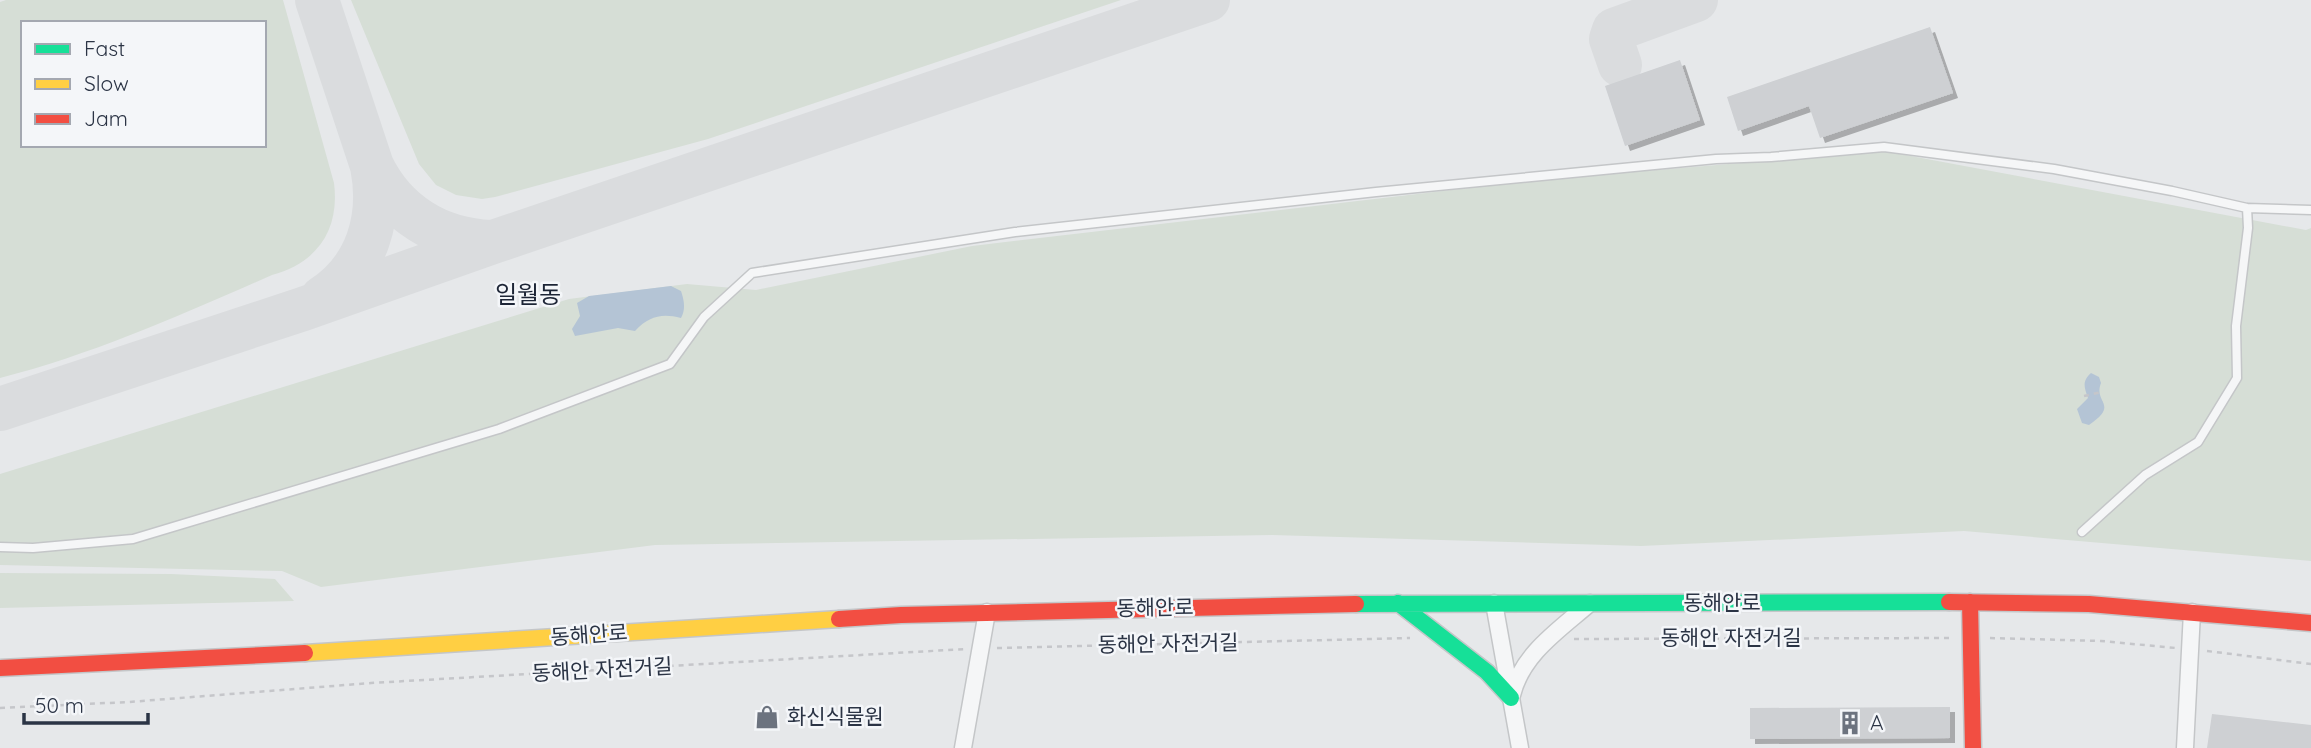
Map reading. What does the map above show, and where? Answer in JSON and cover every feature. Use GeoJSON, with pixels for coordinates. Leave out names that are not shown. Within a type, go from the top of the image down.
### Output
{"type":"FeatureCollection","features":[{"type":"Feature","properties":{"kind":"main road"},"geometry":{"type":"LineString","coordinates":[[1970,602],[1973,748]]}},
{"type":"Feature","properties":{"kind":"main road","name":"동해안로"},"geometry":{"type":"LineString","coordinates":[[0,667],[372,650],[793,621],[987,612],[1398,603],[2089,604],[2311,623]]}},
{"type":"Feature","properties":{"kind":"main road"},"geometry":{"type":"LineString","coordinates":[[1398,603],[1487,671],[1511,698]]}},
{"type":"Feature","properties":{"kind":"street"},"geometry":{"type":"LineString","coordinates":[[1494,603],[1520,748]]}},
{"type":"Feature","properties":{"kind":"street"},"geometry":{"type":"LineString","coordinates":[[1511,698],[1520,670],[1535,651],[1590,603]]}},
{"type":"Feature","properties":{"kind":"street"},"geometry":{"type":"LineString","coordinates":[[963,748],[987,612]]}},
{"type":"Feature","properties":{"kind":"street"},"geometry":{"type":"LineString","coordinates":[[2185,748],[2192,612]]}},
{"type":"Feature","properties":{"kind":"lane"},"geometry":{"type":"LineString","coordinates":[[0,547],[33,548],[133,539],[499,429],[670,364],[704,317],[752,273],[1015,232],[1376,192],[1716,159],[1771,158],[1884,148],[2054,169],[2247,208],[2311,211]]}},
{"type":"Feature","properties":{"kind":"lane"},"geometry":{"type":"LineString","coordinates":[[2082,532],[2145,475],[2198,442],[2237,377],[2236,326],[2248,228],[2247,208]]}},
{"type":"Feature","properties":{"kind":"path"},"geometry":{"type":"LineString","coordinates":[[2084,396],[2102,392]]}},
{"type":"Feature","properties":{"kind":"path","name":"동해안 자전거길"},"geometry":{"type":"LineString","coordinates":[[0,708],[981,648],[1421,638]]}},
{"type":"Feature","properties":{"kind":"path","name":"동해안 자전거길"},"geometry":{"type":"LineString","coordinates":[[1570,639],[2076,640],[2189,649],[2311,664]]}},
{"type":"Feature","properties":{"kind":"shaded area"},"geometry":{"type":"Polygon","coordinates":[[[283,0],[334,183],[333,216],[322,242],[313,253],[288,270],[104,345],[0,378],[0,2],[283,0]]]}},
{"type":"Feature","properties":{"kind":"shaded area"},"geometry":{"type":"Polygon","coordinates":[[[351,0],[1121,0],[708,139],[482,199],[456,195],[436,185],[419,164],[351,0]]]}},
{"type":"Feature","properties":{"kind":"shaded area"},"geometry":{"type":"Polygon","coordinates":[[[1884,151],[2306,230],[2311,228],[2311,561],[1964,531],[1641,546],[1272,535],[655,545],[321,587],[282,571],[0,565],[0,474],[569,299],[687,284],[756,290],[972,246],[1536,180],[1884,151]]]}},
{"type":"Feature","properties":{"kind":"shaded area"},"geometry":{"type":"Polygon","coordinates":[[[0,573],[171,574],[275,579],[294,601],[0,608],[0,573]]]}},
{"type":"Feature","properties":{"kind":"water"},"geometry":{"type":"Polygon","coordinates":[[[671,286],[682,294],[684,308],[681,318],[662,316],[645,322],[635,331],[618,328],[575,336],[572,329],[580,316],[577,303],[589,296],[671,286]]]}},
{"type":"Feature","properties":{"kind":"water"},"geometry":{"type":"Polygon","coordinates":[[[2091,373],[2099,377],[2104,408],[2098,418],[2089,425],[2082,423],[2077,409],[2088,398],[2085,384],[2091,373]]]}},
{"type":"Feature","properties":{"kind":"building"},"geometry":{"type":"Polygon","coordinates":[[[1930,27],[1953,93],[1820,138],[1809,106],[1738,131],[1727,97],[1930,27]]]}},
{"type":"Feature","properties":{"kind":"building"},"geometry":{"type":"Polygon","coordinates":[[[1680,60],[1700,120],[1625,146],[1605,86],[1680,60]]]}},
{"type":"Feature","properties":{"kind":"building","name":"A"},"geometry":{"type":"Polygon","coordinates":[[[1950,707],[1950,738],[1750,739],[1750,708],[1950,707]]]}},
{"type":"Feature","properties":{"kind":"building"},"geometry":{"type":"Polygon","coordinates":[[[2212,714],[2311,725],[2311,748],[2207,748],[2212,714]]]}},
{"type":"Feature","properties":{"kind":"taxiway"},"geometry":{"type":"LineString","coordinates":[[317,0],[372,166]]}},
{"type":"Feature","properties":{"kind":"taxiway"},"geometry":{"type":"LineString","coordinates":[[0,409],[303,309],[1208,0]]}},
{"type":"Feature","properties":{"kind":"taxiway"},"geometry":{"type":"LineString","coordinates":[[1620,65],[1611,39],[1614,30],[1696,0]]}},
{"type":"Feature","properties":{"kind":"taxiway"},"geometry":{"type":"LineString","coordinates":[[322,298],[351,272],[368,240],[375,204],[372,166],[393,197],[420,221],[453,236],[491,242]]}},
{"type":"Feature","properties":{"kind":"traffic: fast"},"geometry":{"type":"LineString","coordinates":[[1356,604],[1949,602]]}},
{"type":"Feature","properties":{"kind":"traffic: fast"},"geometry":{"type":"LineString","coordinates":[[1398,603],[1487,672],[1511,698]]}},
{"type":"Feature","properties":{"kind":"traffic: slow"},"geometry":{"type":"LineString","coordinates":[[305,653],[839,619]]}},
{"type":"Feature","properties":{"kind":"traffic: jam"},"geometry":{"type":"LineString","coordinates":[[1949,602],[2089,604],[2311,623]]}},
{"type":"Feature","properties":{"kind":"traffic: jam"},"geometry":{"type":"LineString","coordinates":[[1970,602],[1973,748]]}},
{"type":"Feature","properties":{"kind":"traffic: jam"},"geometry":{"type":"LineString","coordinates":[[839,619],[901,615],[1356,604]]}},
{"type":"Feature","properties":{"kind":"traffic: jam"},"geometry":{"type":"LineString","coordinates":[[0,668],[305,653]]}},
{"type":"Feature","properties":{"kind":"place","name":"화신식물원"},"geometry":{"type":"Point","coordinates":[767,717]}},
{"type":"Feature","properties":{"kind":"place","name":"A"},"geometry":{"type":"Point","coordinates":[1850,723]}},
{"type":"Feature","properties":{"kind":"district","name":"일월동"},"geometry":{"type":"Point","coordinates":[528,295]}}]}
